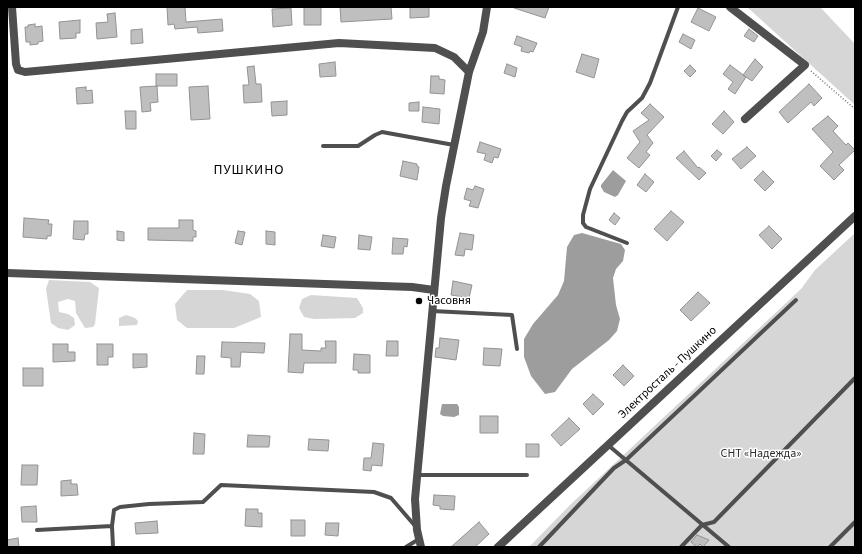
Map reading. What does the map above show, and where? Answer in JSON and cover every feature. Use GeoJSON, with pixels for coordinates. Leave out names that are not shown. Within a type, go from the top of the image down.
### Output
{"type":"FeatureCollection","features":[{"type":"Feature","properties":{"kind":"street"},"geometry":{"type":"LineString","coordinates":[[12,7],[16,64],[18,70],[25,72],[339,43],[435,48],[454,57],[469,72]]}},
{"type":"Feature","properties":{"kind":"street"},"geometry":{"type":"LineString","coordinates":[[420,543],[415,499],[434,290],[446,186],[469,72],[483,32],[487,7]]}},
{"type":"Feature","properties":{"kind":"street"},"geometry":{"type":"LineString","coordinates":[[730,7],[805,65],[745,119]]}},
{"type":"Feature","properties":{"kind":"street","name":"Электросталь - Пушкино"},"geometry":{"type":"LineString","coordinates":[[498,547],[855,216]]}},
{"type":"Feature","properties":{"kind":"street"},"geometry":{"type":"LineString","coordinates":[[7,273],[412,287],[434,290]]}},
{"type":"Feature","properties":{"kind":"lane"},"geometry":{"type":"LineString","coordinates":[[627,243],[586,226],[583,223],[583,215],[590,189],[622,121],[627,112],[642,98],[650,83],[678,7]]}},
{"type":"Feature","properties":{"kind":"lane"},"geometry":{"type":"LineString","coordinates":[[323,146],[358,146],[374,135],[382,132],[454,145]]}},
{"type":"Feature","properties":{"kind":"lane"},"geometry":{"type":"LineString","coordinates":[[538,547],[614,468],[626,460],[796,300]]}},
{"type":"Feature","properties":{"kind":"lane"},"geometry":{"type":"LineString","coordinates":[[432,311],[512,315],[517,349]]}},
{"type":"Feature","properties":{"kind":"lane"},"geometry":{"type":"LineString","coordinates":[[681,547],[702,525],[714,522],[855,378]]}},
{"type":"Feature","properties":{"kind":"lane"},"geometry":{"type":"LineString","coordinates":[[608,445],[728,547]]}},
{"type":"Feature","properties":{"kind":"lane"},"geometry":{"type":"LineString","coordinates":[[417,475],[527,475]]}},
{"type":"Feature","properties":{"kind":"lane"},"geometry":{"type":"LineString","coordinates":[[112,547],[114,510],[120,507],[203,502],[208,500],[213,491],[221,485],[232,484],[379,493],[391,498],[417,527]]}},
{"type":"Feature","properties":{"kind":"lane"},"geometry":{"type":"LineString","coordinates":[[830,547],[855,522]]}},
{"type":"Feature","properties":{"kind":"lane"},"geometry":{"type":"LineString","coordinates":[[37,530],[112,526]]}},
{"type":"Feature","properties":{"kind":"lane"},"geometry":{"type":"LineString","coordinates":[[406,547],[420,543]]}},
{"type":"Feature","properties":{"kind":"path"},"geometry":{"type":"LineString","coordinates":[[805,65],[855,109]]}},
{"type":"Feature","properties":{"kind":"green space"},"geometry":{"type":"Polygon","coordinates":[[[747,7],[820,7],[855,44],[855,105],[747,7]]]}},
{"type":"Feature","properties":{"kind":"green space","name":"СНТ «Надежда»"},"geometry":{"type":"Polygon","coordinates":[[[855,233],[855,547],[529,547],[570,505],[801,289],[815,270],[855,233]]]}},
{"type":"Feature","properties":{"kind":"green space"},"geometry":{"type":"Polygon","coordinates":[[[49,280],[90,282],[99,288],[95,324],[93,327],[85,328],[76,313],[75,301],[68,299],[58,302],[59,312],[68,314],[74,318],[75,325],[68,330],[58,328],[51,323],[46,289],[49,280]]]}},
{"type":"Feature","properties":{"kind":"green space"},"geometry":{"type":"Polygon","coordinates":[[[187,290],[223,290],[250,294],[259,301],[261,317],[234,328],[187,328],[177,320],[175,304],[187,290]]]}},
{"type":"Feature","properties":{"kind":"green space"},"geometry":{"type":"Polygon","coordinates":[[[311,295],[357,298],[363,308],[363,313],[355,318],[314,319],[304,317],[299,308],[302,299],[311,295]]]}},
{"type":"Feature","properties":{"kind":"green space"},"geometry":{"type":"Polygon","coordinates":[[[126,315],[135,318],[138,321],[137,325],[119,326],[119,318],[126,315]]]}},
{"type":"Feature","properties":{"kind":"shaded area"},"geometry":{"type":"Polygon","coordinates":[[[613,170],[626,181],[618,195],[615,197],[604,192],[601,187],[613,170]]]}},
{"type":"Feature","properties":{"kind":"shaded area"},"geometry":{"type":"Polygon","coordinates":[[[582,233],[621,244],[625,250],[623,261],[616,269],[613,278],[616,305],[620,319],[617,331],[609,340],[572,369],[555,392],[545,394],[531,376],[524,357],[524,339],[533,324],[558,295],[564,281],[567,247],[574,235],[582,233]]]}},
{"type":"Feature","properties":{"kind":"shaded area"},"geometry":{"type":"Polygon","coordinates":[[[442,404],[457,404],[459,407],[459,415],[454,417],[443,416],[440,414],[442,404]]]}},
{"type":"Feature","properties":{"kind":"building"},"geometry":{"type":"Polygon","coordinates":[[[167,7],[185,7],[186,22],[222,19],[223,31],[198,33],[197,27],[175,29],[174,24],[168,25],[167,7]]]}},
{"type":"Feature","properties":{"kind":"building"},"geometry":{"type":"Polygon","coordinates":[[[304,7],[321,7],[321,25],[304,25],[304,7]]]}},
{"type":"Feature","properties":{"kind":"building"},"geometry":{"type":"Polygon","coordinates":[[[340,7],[391,7],[392,19],[341,22],[340,7]]]}},
{"type":"Feature","properties":{"kind":"building"},"geometry":{"type":"Polygon","coordinates":[[[410,7],[429,7],[429,17],[410,18],[410,7]]]}},
{"type":"Feature","properties":{"kind":"building"},"geometry":{"type":"Polygon","coordinates":[[[514,7],[549,7],[545,18],[514,7]]]}},
{"type":"Feature","properties":{"kind":"building"},"geometry":{"type":"Polygon","coordinates":[[[291,8],[292,25],[273,27],[272,9],[291,8]]]}},
{"type":"Feature","properties":{"kind":"building"},"geometry":{"type":"Polygon","coordinates":[[[698,8],[716,17],[709,31],[691,22],[698,8]]]}},
{"type":"Feature","properties":{"kind":"building"},"geometry":{"type":"Polygon","coordinates":[[[115,13],[117,37],[97,39],[96,23],[108,22],[107,14],[115,13]]]}},
{"type":"Feature","properties":{"kind":"building"},"geometry":{"type":"Polygon","coordinates":[[[80,20],[80,33],[76,33],[76,38],[60,39],[59,22],[80,20]]]}},
{"type":"Feature","properties":{"kind":"building"},"geometry":{"type":"Polygon","coordinates":[[[35,24],[35,27],[42,26],[43,41],[38,42],[38,44],[30,45],[30,42],[26,42],[25,27],[35,24]]]}},
{"type":"Feature","properties":{"kind":"building"},"geometry":{"type":"Polygon","coordinates":[[[142,29],[143,43],[131,44],[131,30],[142,29]]]}},
{"type":"Feature","properties":{"kind":"building"},"geometry":{"type":"Polygon","coordinates":[[[749,29],[758,36],[754,42],[744,36],[749,29]]]}},
{"type":"Feature","properties":{"kind":"building"},"geometry":{"type":"Polygon","coordinates":[[[683,34],[695,40],[691,49],[679,42],[683,34]]]}},
{"type":"Feature","properties":{"kind":"building"},"geometry":{"type":"Polygon","coordinates":[[[517,36],[537,43],[533,52],[530,51],[529,53],[521,51],[522,47],[514,44],[517,36]]]}},
{"type":"Feature","properties":{"kind":"building"},"geometry":{"type":"Polygon","coordinates":[[[582,54],[599,59],[594,78],[576,72],[582,54]]]}},
{"type":"Feature","properties":{"kind":"building"},"geometry":{"type":"Polygon","coordinates":[[[755,59],[763,67],[752,81],[743,75],[755,59]]]}},
{"type":"Feature","properties":{"kind":"building"},"geometry":{"type":"Polygon","coordinates":[[[335,62],[336,76],[320,77],[319,64],[335,62]]]}},
{"type":"Feature","properties":{"kind":"building"},"geometry":{"type":"Polygon","coordinates":[[[507,64],[517,68],[515,77],[504,73],[507,64]]]}},
{"type":"Feature","properties":{"kind":"building"},"geometry":{"type":"Polygon","coordinates":[[[690,65],[696,71],[690,77],[684,71],[690,65]]]}},
{"type":"Feature","properties":{"kind":"building"},"geometry":{"type":"Polygon","coordinates":[[[730,65],[746,77],[735,94],[728,89],[733,82],[723,74],[730,65]]]}},
{"type":"Feature","properties":{"kind":"building"},"geometry":{"type":"Polygon","coordinates":[[[254,66],[256,84],[261,84],[262,102],[244,103],[243,85],[249,85],[247,67],[254,66]]]}},
{"type":"Feature","properties":{"kind":"building"},"geometry":{"type":"Polygon","coordinates":[[[156,74],[177,74],[177,86],[156,86],[156,74]]]}},
{"type":"Feature","properties":{"kind":"building"},"geometry":{"type":"Polygon","coordinates":[[[431,76],[439,76],[439,79],[445,80],[444,94],[430,93],[431,76]]]}},
{"type":"Feature","properties":{"kind":"building"},"geometry":{"type":"Polygon","coordinates":[[[809,84],[822,98],[814,106],[811,102],[788,123],[779,112],[809,84]]]}},
{"type":"Feature","properties":{"kind":"building"},"geometry":{"type":"Polygon","coordinates":[[[157,86],[158,102],[150,103],[151,111],[142,112],[140,87],[157,86]]]}},
{"type":"Feature","properties":{"kind":"building"},"geometry":{"type":"Polygon","coordinates":[[[208,86],[210,119],[191,120],[189,87],[208,86]]]}},
{"type":"Feature","properties":{"kind":"building"},"geometry":{"type":"Polygon","coordinates":[[[86,87],[86,91],[92,90],[93,103],[77,104],[76,88],[86,87]]]}},
{"type":"Feature","properties":{"kind":"building"},"geometry":{"type":"Polygon","coordinates":[[[287,101],[287,115],[272,116],[271,102],[287,101]]]}},
{"type":"Feature","properties":{"kind":"building"},"geometry":{"type":"Polygon","coordinates":[[[419,102],[419,111],[409,111],[409,103],[419,102]]]}},
{"type":"Feature","properties":{"kind":"building"},"geometry":{"type":"Polygon","coordinates":[[[650,104],[664,117],[647,135],[653,143],[646,152],[650,155],[639,168],[627,158],[640,142],[633,131],[649,120],[641,113],[650,104]]]}},
{"type":"Feature","properties":{"kind":"building"},"geometry":{"type":"Polygon","coordinates":[[[423,107],[440,109],[439,124],[422,122],[423,107]]]}},
{"type":"Feature","properties":{"kind":"building"},"geometry":{"type":"Polygon","coordinates":[[[125,111],[136,111],[136,129],[126,129],[125,111]]]}},
{"type":"Feature","properties":{"kind":"building"},"geometry":{"type":"Polygon","coordinates":[[[724,111],[734,122],[723,134],[712,124],[724,111]]]}},
{"type":"Feature","properties":{"kind":"building"},"geometry":{"type":"Polygon","coordinates":[[[828,116],[838,126],[833,131],[846,145],[848,143],[855,150],[839,165],[844,170],[834,180],[820,166],[833,152],[812,129],[828,116]]]}},
{"type":"Feature","properties":{"kind":"building"},"geometry":{"type":"Polygon","coordinates":[[[480,142],[501,149],[498,158],[494,157],[492,163],[484,160],[486,154],[477,152],[480,142]]]}},
{"type":"Feature","properties":{"kind":"building"},"geometry":{"type":"Polygon","coordinates":[[[747,147],[756,156],[741,169],[732,159],[747,147]]]}},
{"type":"Feature","properties":{"kind":"building"},"geometry":{"type":"Polygon","coordinates":[[[717,150],[722,154],[716,161],[711,156],[717,150]]]}},
{"type":"Feature","properties":{"kind":"building"},"geometry":{"type":"Polygon","coordinates":[[[684,151],[698,168],[699,167],[706,173],[699,180],[676,158],[684,151]]]}},
{"type":"Feature","properties":{"kind":"building"},"geometry":{"type":"Polygon","coordinates":[[[403,161],[417,164],[419,167],[417,180],[400,176],[403,161]]]}},
{"type":"Feature","properties":{"kind":"building"},"geometry":{"type":"Polygon","coordinates":[[[763,171],[774,182],[765,191],[754,180],[763,171]]]}},
{"type":"Feature","properties":{"kind":"building"},"geometry":{"type":"Polygon","coordinates":[[[645,174],[654,182],[646,192],[637,185],[645,174]]]}},
{"type":"Feature","properties":{"kind":"building"},"geometry":{"type":"Polygon","coordinates":[[[475,186],[484,189],[478,208],[469,206],[471,201],[464,199],[467,188],[473,190],[475,186]]]}},
{"type":"Feature","properties":{"kind":"building"},"geometry":{"type":"Polygon","coordinates":[[[671,211],[684,222],[667,241],[654,229],[671,211]]]}},
{"type":"Feature","properties":{"kind":"building"},"geometry":{"type":"Polygon","coordinates":[[[614,213],[620,218],[615,225],[609,220],[614,213]]]}},
{"type":"Feature","properties":{"kind":"building"},"geometry":{"type":"Polygon","coordinates":[[[24,218],[49,220],[48,224],[52,224],[51,236],[47,236],[47,239],[23,237],[24,218]]]}},
{"type":"Feature","properties":{"kind":"building"},"geometry":{"type":"Polygon","coordinates":[[[179,220],[193,220],[193,230],[196,231],[196,237],[193,237],[193,241],[148,240],[148,228],[179,228],[179,220]]]}},
{"type":"Feature","properties":{"kind":"building"},"geometry":{"type":"Polygon","coordinates":[[[74,221],[88,221],[88,234],[85,234],[84,240],[73,239],[74,221]]]}},
{"type":"Feature","properties":{"kind":"building"},"geometry":{"type":"Polygon","coordinates":[[[769,226],[782,239],[772,249],[759,235],[769,226]]]}},
{"type":"Feature","properties":{"kind":"building"},"geometry":{"type":"Polygon","coordinates":[[[117,231],[124,232],[124,241],[117,240],[117,231]]]}},
{"type":"Feature","properties":{"kind":"building"},"geometry":{"type":"Polygon","coordinates":[[[238,231],[245,232],[242,245],[235,243],[238,231]]]}},
{"type":"Feature","properties":{"kind":"building"},"geometry":{"type":"Polygon","coordinates":[[[266,231],[275,232],[275,245],[266,244],[266,231]]]}},
{"type":"Feature","properties":{"kind":"building"},"geometry":{"type":"Polygon","coordinates":[[[460,233],[474,235],[472,250],[465,249],[464,256],[455,255],[460,233]]]}},
{"type":"Feature","properties":{"kind":"building"},"geometry":{"type":"Polygon","coordinates":[[[323,235],[336,237],[334,248],[321,246],[323,235]]]}},
{"type":"Feature","properties":{"kind":"building"},"geometry":{"type":"Polygon","coordinates":[[[359,235],[372,237],[370,250],[358,249],[359,235]]]}},
{"type":"Feature","properties":{"kind":"building"},"geometry":{"type":"Polygon","coordinates":[[[393,238],[408,239],[407,247],[404,246],[403,254],[392,254],[393,238]]]}},
{"type":"Feature","properties":{"kind":"building"},"geometry":{"type":"Polygon","coordinates":[[[453,281],[472,285],[469,298],[451,295],[453,281]]]}},
{"type":"Feature","properties":{"kind":"building"},"geometry":{"type":"Polygon","coordinates":[[[698,292],[710,303],[691,321],[680,310],[698,292]]]}},
{"type":"Feature","properties":{"kind":"building"},"geometry":{"type":"Polygon","coordinates":[[[290,334],[302,334],[302,350],[321,351],[321,348],[326,348],[325,341],[336,341],[336,363],[304,363],[303,373],[288,372],[290,334]]]}},
{"type":"Feature","properties":{"kind":"building"},"geometry":{"type":"Polygon","coordinates":[[[440,338],[459,340],[456,360],[435,357],[436,348],[439,348],[440,338]]]}},
{"type":"Feature","properties":{"kind":"building"},"geometry":{"type":"Polygon","coordinates":[[[387,341],[398,341],[398,356],[386,356],[387,341]]]}},
{"type":"Feature","properties":{"kind":"building"},"geometry":{"type":"Polygon","coordinates":[[[222,342],[265,343],[264,353],[241,352],[240,367],[231,367],[231,358],[221,357],[222,342]]]}},
{"type":"Feature","properties":{"kind":"building"},"geometry":{"type":"Polygon","coordinates":[[[53,344],[68,344],[68,352],[75,352],[75,361],[53,362],[53,344]]]}},
{"type":"Feature","properties":{"kind":"building"},"geometry":{"type":"Polygon","coordinates":[[[97,344],[113,344],[113,357],[108,357],[108,365],[97,365],[97,344]]]}},
{"type":"Feature","properties":{"kind":"building"},"geometry":{"type":"Polygon","coordinates":[[[484,348],[502,349],[500,366],[483,365],[484,348]]]}},
{"type":"Feature","properties":{"kind":"building"},"geometry":{"type":"Polygon","coordinates":[[[133,354],[147,354],[147,367],[133,368],[133,354]]]}},
{"type":"Feature","properties":{"kind":"building"},"geometry":{"type":"Polygon","coordinates":[[[354,354],[370,355],[370,373],[358,373],[358,370],[353,370],[354,354]]]}},
{"type":"Feature","properties":{"kind":"building"},"geometry":{"type":"Polygon","coordinates":[[[197,356],[205,356],[204,374],[196,374],[197,356]]]}},
{"type":"Feature","properties":{"kind":"building"},"geometry":{"type":"Polygon","coordinates":[[[623,365],[634,376],[624,386],[613,375],[623,365]]]}},
{"type":"Feature","properties":{"kind":"building"},"geometry":{"type":"Polygon","coordinates":[[[23,368],[43,368],[43,386],[23,386],[23,368]]]}},
{"type":"Feature","properties":{"kind":"building"},"geometry":{"type":"Polygon","coordinates":[[[593,394],[604,404],[593,415],[583,404],[593,394]]]}},
{"type":"Feature","properties":{"kind":"building"},"geometry":{"type":"Polygon","coordinates":[[[480,416],[498,416],[498,433],[480,433],[480,416]]]}},
{"type":"Feature","properties":{"kind":"building"},"geometry":{"type":"Polygon","coordinates":[[[569,418],[580,429],[561,446],[551,435],[569,418]]]}},
{"type":"Feature","properties":{"kind":"building"},"geometry":{"type":"Polygon","coordinates":[[[194,433],[205,434],[204,454],[193,454],[194,433]]]}},
{"type":"Feature","properties":{"kind":"building"},"geometry":{"type":"Polygon","coordinates":[[[248,435],[270,436],[269,447],[247,447],[248,435]]]}},
{"type":"Feature","properties":{"kind":"building"},"geometry":{"type":"Polygon","coordinates":[[[309,439],[329,440],[328,451],[308,450],[309,439]]]}},
{"type":"Feature","properties":{"kind":"building"},"geometry":{"type":"Polygon","coordinates":[[[373,443],[384,444],[382,466],[372,465],[371,471],[363,470],[364,458],[371,458],[373,443]]]}},
{"type":"Feature","properties":{"kind":"building"},"geometry":{"type":"Polygon","coordinates":[[[526,444],[539,444],[539,457],[526,457],[526,444]]]}},
{"type":"Feature","properties":{"kind":"building"},"geometry":{"type":"Polygon","coordinates":[[[22,465],[38,465],[37,485],[21,485],[22,465]]]}},
{"type":"Feature","properties":{"kind":"building"},"geometry":{"type":"Polygon","coordinates":[[[71,480],[71,484],[77,484],[78,495],[61,496],[61,481],[71,480]]]}},
{"type":"Feature","properties":{"kind":"building"},"geometry":{"type":"Polygon","coordinates":[[[434,495],[455,496],[454,510],[440,509],[440,506],[433,505],[434,495]]]}},
{"type":"Feature","properties":{"kind":"building"},"geometry":{"type":"Polygon","coordinates":[[[36,506],[37,522],[22,522],[21,507],[36,506]]]}},
{"type":"Feature","properties":{"kind":"building"},"geometry":{"type":"Polygon","coordinates":[[[246,509],[258,509],[258,513],[262,513],[262,527],[245,526],[246,509]]]}},
{"type":"Feature","properties":{"kind":"building"},"geometry":{"type":"Polygon","coordinates":[[[291,520],[305,520],[305,536],[291,536],[291,520]]]}},
{"type":"Feature","properties":{"kind":"building"},"geometry":{"type":"Polygon","coordinates":[[[157,521],[158,533],[136,534],[135,523],[157,521]]]}},
{"type":"Feature","properties":{"kind":"building"},"geometry":{"type":"Polygon","coordinates":[[[479,522],[489,534],[475,547],[451,547],[479,522]]]}},
{"type":"Feature","properties":{"kind":"building"},"geometry":{"type":"Polygon","coordinates":[[[326,523],[339,523],[338,536],[325,535],[326,523]]]}},
{"type":"Feature","properties":{"kind":"building"},"geometry":{"type":"Polygon","coordinates":[[[697,535],[709,540],[703,547],[700,544],[697,547],[691,542],[697,535]]]}},
{"type":"Feature","properties":{"kind":"building"},"geometry":{"type":"Polygon","coordinates":[[[18,538],[19,547],[7,547],[7,540],[18,538]]]}},
{"type":"Feature","properties":{"kind":"place","name":"Часовня"},"geometry":{"type":"Point","coordinates":[419,301]}},
{"type":"Feature","properties":{"kind":"district","name":"ПУШКИНО"},"geometry":{"type":"Point","coordinates":[249,171]}}]}
